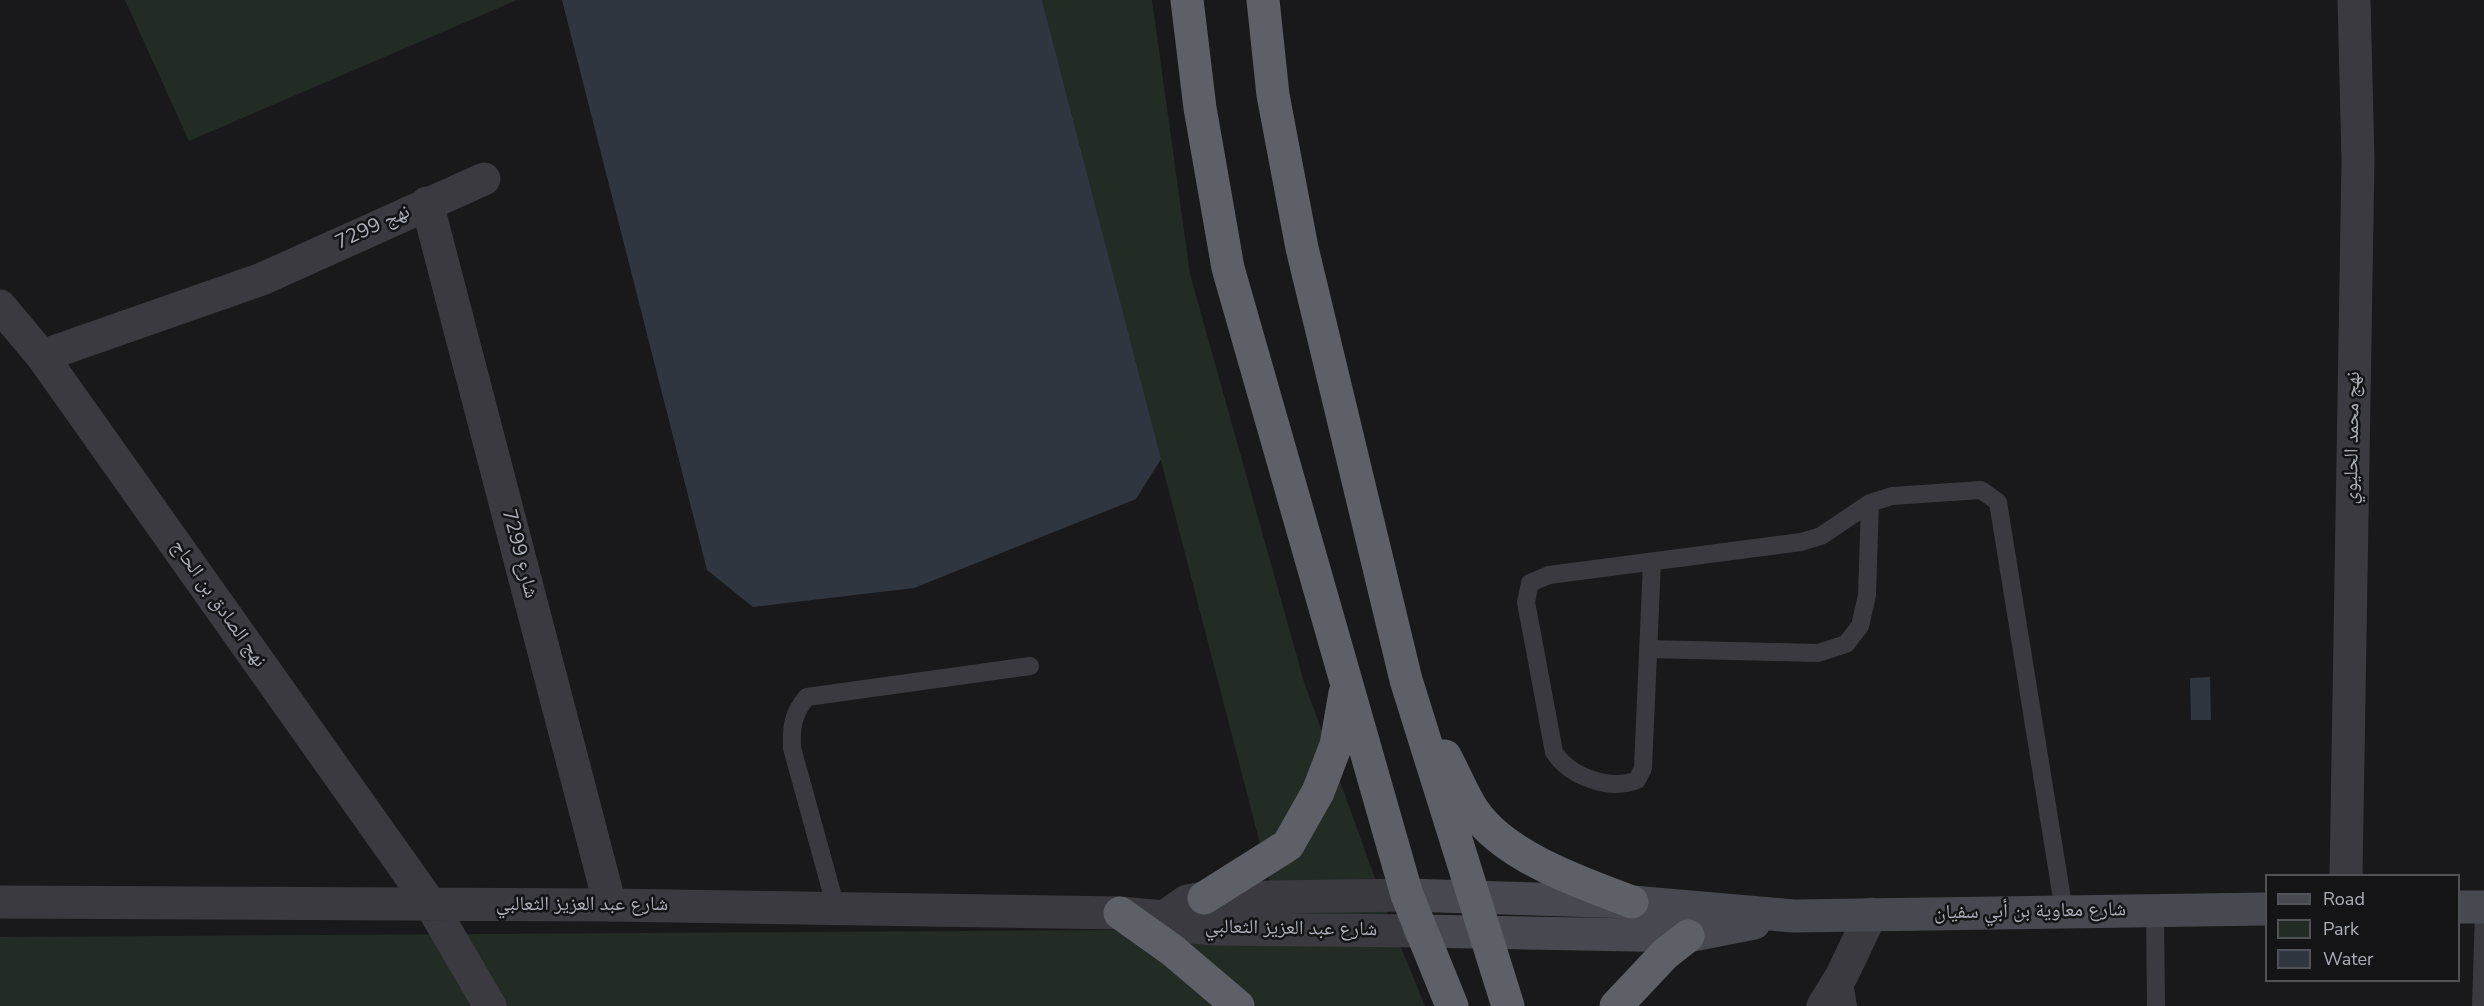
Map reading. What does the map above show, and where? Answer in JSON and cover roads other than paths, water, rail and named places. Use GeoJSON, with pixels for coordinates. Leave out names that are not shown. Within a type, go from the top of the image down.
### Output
{"type":"FeatureCollection","features":[{"type":"Feature","properties":{"kind":"highway"},"geometry":{"type":"LineString","coordinates":[[1187,0],[1200,108],[1228,268],[1407,895],[1452,1006]]}},
{"type":"Feature","properties":{"kind":"highway"},"geometry":{"type":"LineString","coordinates":[[1263,0],[1273,95],[1302,248],[1406,680],[1508,1006]]}},
{"type":"Feature","properties":{"kind":"highway"},"geometry":{"type":"LineString","coordinates":[[1406,680],[1474,812],[1511,847],[1566,878],[1632,902]]}},
{"type":"Feature","properties":{"kind":"highway"},"geometry":{"type":"LineString","coordinates":[[1204,898],[1288,845],[1318,792],[1336,745],[1347,685]]}},
{"type":"Feature","properties":{"kind":"highway"},"geometry":{"type":"LineString","coordinates":[[1120,913],[1172,950],[1238,1006]]}},
{"type":"Feature","properties":{"kind":"highway"},"geometry":{"type":"LineString","coordinates":[[1616,1006],[1657,961],[1688,936]]}},
{"type":"Feature","properties":{"kind":"main road","name":"شارع معاوية بن أبي سفيان"},"geometry":{"type":"LineString","coordinates":[[1407,895],[1632,902],[1794,916],[2265,909]]}},
{"type":"Feature","properties":{"kind":"main road"},"geometry":{"type":"LineString","coordinates":[[2460,907],[2484,909]]}},
{"type":"Feature","properties":{"kind":"main road","name":"شارع معاوية بن أبي سفيان"},"geometry":{"type":"LineString","coordinates":[[1420,931],[1688,936],[1794,916]]}},
{"type":"Feature","properties":{"kind":"street","name":"نهج محمد الحليوي"},"geometry":{"type":"LineString","coordinates":[[2346,874],[2358,160],[2354,0]]}},
{"type":"Feature","properties":{"kind":"street","name":"نهج 7299"},"geometry":{"type":"LineString","coordinates":[[42,356],[262,279],[484,179]]}},
{"type":"Feature","properties":{"kind":"street","name":"شارع 7299"},"geometry":{"type":"LineString","coordinates":[[427,203],[610,905]]}},
{"type":"Feature","properties":{"kind":"street","name":"نهج الصادق بن الحاج"},"geometry":{"type":"LineString","coordinates":[[0,306],[42,356],[431,904],[490,1006]]}},
{"type":"Feature","properties":{"kind":"street","name":"شارع عبد العزيز الثعالبي"},"geometry":{"type":"LineString","coordinates":[[1164,917],[1187,902],[1204,898],[1407,895]]}},
{"type":"Feature","properties":{"kind":"street","name":"شارع عبد العزيز الثعالبي"},"geometry":{"type":"LineString","coordinates":[[0,902],[610,905],[1120,913],[1164,917],[1182,926],[1214,929],[1420,931]]}},
{"type":"Feature","properties":{"kind":"street"},"geometry":{"type":"LineString","coordinates":[[1823,1006],[1845,991],[1871,914]]}},
{"type":"Feature","properties":{"kind":"lane"},"geometry":{"type":"LineString","coordinates":[[1652,562],[1643,768],[1637,780],[1613,786],[1571,770],[1560,761],[1551,742],[1526,602],[1530,583],[1550,575],[1801,542],[1821,536],[1870,503],[1892,496],[1981,490],[1998,502],[2064,911]]}},
{"type":"Feature","properties":{"kind":"lane"},"geometry":{"type":"LineString","coordinates":[[1648,649],[1818,654],[1846,644],[1860,626],[1867,595],[1870,503]]}},
{"type":"Feature","properties":{"kind":"lane"},"geometry":{"type":"LineString","coordinates":[[836,908],[792,748],[791,729],[797,708],[807,697],[1030,666]]}},
{"type":"Feature","properties":{"kind":"lane"},"geometry":{"type":"LineString","coordinates":[[2481,1006],[2484,909]]}},
{"type":"Feature","properties":{"kind":"lane"},"geometry":{"type":"LineString","coordinates":[[2155,910],[2156,1006]]}},
{"type":"Feature","properties":{"kind":"water"},"geometry":{"type":"Polygon","coordinates":[[[562,0],[1042,0],[1161,459],[1136,499],[914,588],[753,607],[707,570],[562,0]]]}},
{"type":"Feature","properties":{"kind":"water"},"geometry":{"type":"Polygon","coordinates":[[[2210,677],[2211,720],[2191,720],[2190,678],[2210,677]]]}}]}
